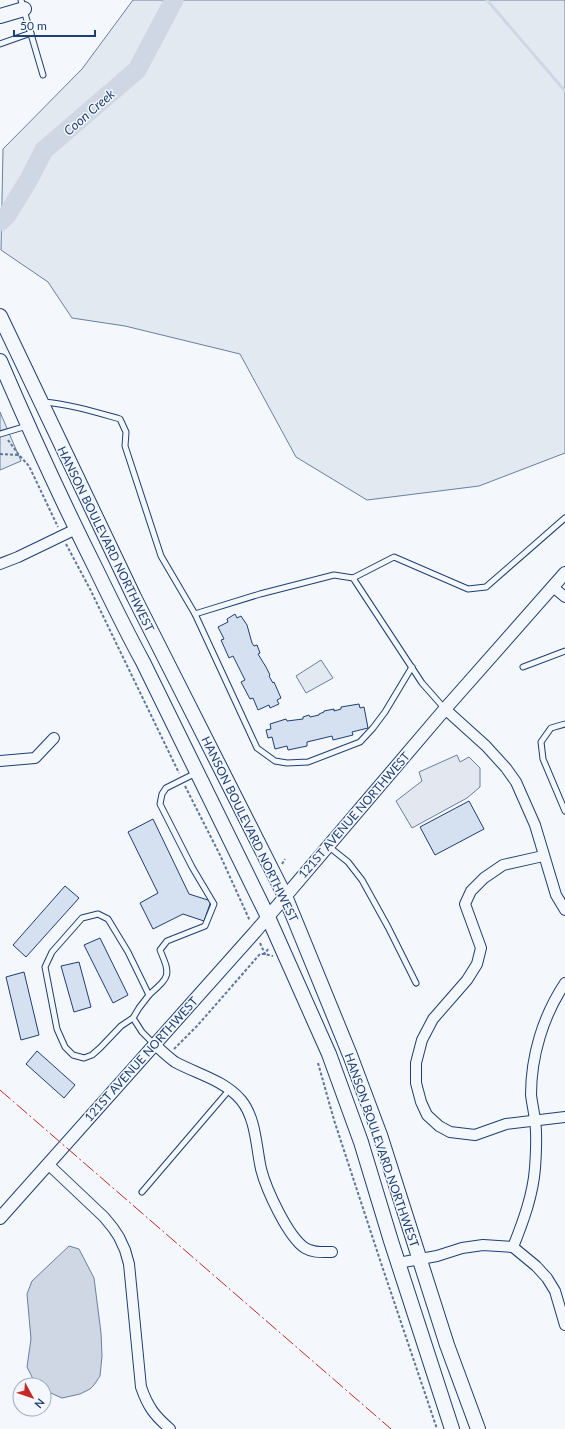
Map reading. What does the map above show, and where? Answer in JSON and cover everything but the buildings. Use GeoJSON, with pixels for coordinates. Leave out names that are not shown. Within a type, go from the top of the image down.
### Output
{"type":"FeatureCollection","features":[{"type":"Feature","properties":{"kind":"main road"},"geometry":{"type":"LineString","coordinates":[[0,16],[22,4]]}},
{"type":"Feature","properties":{"kind":"main road","name":"HANSON BOULEVARD NORTHWEST"},"geometry":{"type":"LineString","coordinates":[[0,316],[149,627],[285,896],[350,1055],[380,1136],[447,1345],[478,1429]]}},
{"type":"Feature","properties":{"kind":"main road","name":"HANSON BOULEVARD NORTHWEST"},"geometry":{"type":"LineString","coordinates":[[0,361],[28,426],[76,529],[268,917],[329,1054],[361,1142],[398,1263],[452,1429]]}},
{"type":"Feature","properties":{"kind":"main road"},"geometry":{"type":"LineString","coordinates":[[28,426],[36,425],[46,431],[135,615],[149,627]]}},
{"type":"Feature","properties":{"kind":"street"},"geometry":{"type":"LineString","coordinates":[[0,564],[18,558],[76,529]]}},
{"type":"Feature","properties":{"kind":"street","name":"121ST AVENUE NORTHWEST"},"geometry":{"type":"LineString","coordinates":[[0,1218],[268,917],[445,709],[565,573]]}},
{"type":"Feature","properties":{"kind":"street"},"geometry":{"type":"LineString","coordinates":[[553,587],[565,597]]}},
{"type":"Feature","properties":{"kind":"street"},"geometry":{"type":"LineString","coordinates":[[445,709],[486,746],[506,768],[516,782],[535,825],[543,856],[556,895],[565,910]]}},
{"type":"Feature","properties":{"kind":"street"},"geometry":{"type":"LineString","coordinates":[[0,761],[35,758],[54,738]]}},
{"type":"Feature","properties":{"kind":"street"},"geometry":{"type":"LineString","coordinates":[[543,856],[503,865],[484,878],[471,891],[465,904],[481,948],[477,964],[467,980],[433,1020],[422,1040],[416,1064],[416,1083],[421,1102],[427,1115],[439,1126],[450,1132],[475,1135],[506,1124],[565,1117]]}},
{"type":"Feature","properties":{"kind":"street"},"geometry":{"type":"LineString","coordinates":[[513,1247],[532,1189],[535,1168],[535,1121],[531,1096],[533,1069],[541,1031],[550,1008],[565,983]]}},
{"type":"Feature","properties":{"kind":"street"},"geometry":{"type":"LineString","coordinates":[[154,1044],[174,1061],[206,1077],[218,1081],[230,1089],[241,1100],[248,1111],[253,1124],[254,1136],[262,1170],[268,1190],[276,1206],[297,1241],[305,1248],[315,1252],[332,1252]]}},
{"type":"Feature","properties":{"kind":"street"},"geometry":{"type":"LineString","coordinates":[[48,1164],[104,1217],[119,1237],[125,1250],[129,1264],[141,1387],[151,1410],[170,1429]]}},
{"type":"Feature","properties":{"kind":"street"},"geometry":{"type":"LineString","coordinates":[[398,1263],[437,1256],[462,1248],[483,1246],[513,1247],[536,1266],[547,1278],[555,1291],[565,1325]]}},
{"type":"Feature","properties":{"kind":"lane"},"geometry":{"type":"LineString","coordinates":[[22,4],[43,75]]}},
{"type":"Feature","properties":{"kind":"lane"},"geometry":{"type":"LineString","coordinates":[[0,44],[31,33]]}},
{"type":"Feature","properties":{"kind":"lane"},"geometry":{"type":"LineString","coordinates":[[40,402],[59,403],[120,419],[126,432],[125,446],[161,556],[195,614],[257,748],[275,761],[287,763],[308,762],[360,742],[385,712],[412,667]]}},
{"type":"Feature","properties":{"kind":"lane"},"geometry":{"type":"LineString","coordinates":[[2,433],[28,426]]}},
{"type":"Feature","properties":{"kind":"lane"},"geometry":{"type":"LineString","coordinates":[[195,614],[260,594],[334,574],[353,578],[394,557],[468,589],[486,587],[565,518]]}},
{"type":"Feature","properties":{"kind":"lane"},"geometry":{"type":"LineString","coordinates":[[353,578],[422,683],[445,709]]}},
{"type":"Feature","properties":{"kind":"lane"},"geometry":{"type":"LineString","coordinates":[[523,667],[565,651]]}},
{"type":"Feature","properties":{"kind":"lane"},"geometry":{"type":"LineString","coordinates":[[565,724],[551,728],[541,742],[543,759],[565,811]]}},
{"type":"Feature","properties":{"kind":"lane"},"geometry":{"type":"LineString","coordinates":[[149,995],[128,952],[108,920],[98,914],[82,918],[52,952],[45,966],[57,1029],[66,1047],[73,1055],[84,1058],[92,1054],[121,1026],[133,1018],[149,995],[166,978],[168,971],[160,950],[167,941],[205,926],[214,904],[192,867],[160,804],[162,794],[166,788],[197,772]]}},
{"type":"Feature","properties":{"kind":"lane"},"geometry":{"type":"LineString","coordinates":[[328,845],[348,862],[362,880],[388,927],[416,984]]}},
{"type":"Feature","properties":{"kind":"lane"},"geometry":{"type":"LineString","coordinates":[[133,1018],[142,1032],[154,1044]]}},
{"type":"Feature","properties":{"kind":"lane"},"geometry":{"type":"LineString","coordinates":[[142,1192],[230,1089]]}},
{"type":"Feature","properties":{"kind":"path"},"geometry":{"type":"LineString","coordinates":[[2,433],[29,466],[247,911]]}},
{"type":"Feature","properties":{"kind":"path"},"geometry":{"type":"LineString","coordinates":[[0,454],[19,455]]}},
{"type":"Feature","properties":{"kind":"path"},"geometry":{"type":"LineString","coordinates":[[168,1056],[198,1025],[260,954],[269,954],[275,960]]}},
{"type":"Feature","properties":{"kind":"path"},"geometry":{"type":"LineString","coordinates":[[318,1062],[334,1120],[379,1259],[437,1429]]}},
{"type":"Feature","properties":{"kind":"shaded area"},"geometry":{"type":"Polygon","coordinates":[[[133,0],[565,0],[565,453],[479,486],[367,500],[296,457],[240,354],[125,326],[72,318],[48,282],[1,250],[3,149],[82,69],[133,0]]]}},
{"type":"Feature","properties":{"kind":"shaded area"},"geometry":{"type":"Polygon","coordinates":[[[0,412],[21,461],[0,470],[0,412]]]}},
{"type":"Feature","properties":{"kind":"shaded area"},"geometry":{"type":"Polygon","coordinates":[[[321,660],[333,678],[306,693],[296,676],[321,660]]]}},
{"type":"Feature","properties":{"kind":"shaded area"},"geometry":{"type":"Polygon","coordinates":[[[457,755],[460,762],[469,757],[480,768],[480,787],[467,798],[412,828],[396,801],[422,781],[419,772],[457,755]]]}},
{"type":"Feature","properties":{"kind":"shaded area"},"geometry":{"type":"Polygon","coordinates":[[[69,1246],[79,1249],[94,1278],[101,1333],[102,1356],[100,1376],[90,1389],[80,1394],[62,1398],[52,1394],[52,1377],[32,1377],[27,1367],[31,1339],[27,1294],[32,1281],[69,1246]]]}},
{"type":"Feature","properties":{"kind":"waterway","name":"Coon Creek"},"geometry":{"type":"LineString","coordinates":[[0,222],[7,215],[28,181],[44,150],[137,70],[174,0]]}},
{"type":"Feature","properties":{"kind":"waterway"},"geometry":{"type":"LineString","coordinates":[[487,0],[565,91]]}},
{"type":"Feature","properties":{"kind":"power"},"geometry":{"type":"LineString","coordinates":[[0,1090],[391,1429]]}}]}
